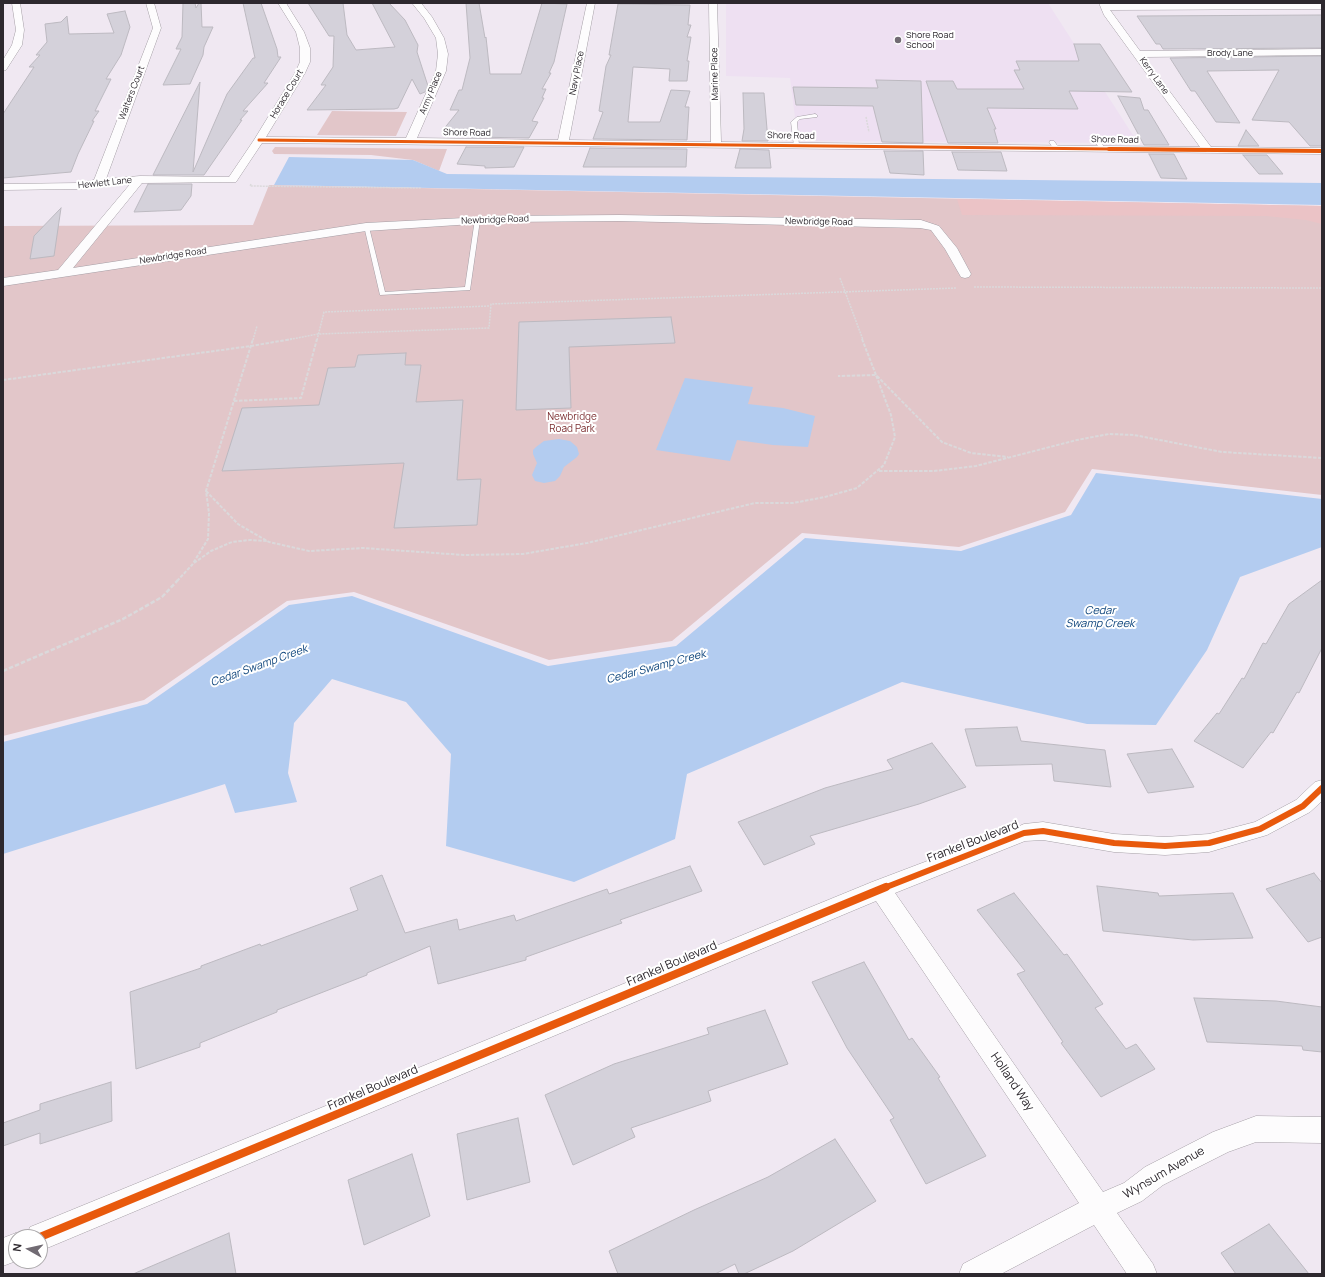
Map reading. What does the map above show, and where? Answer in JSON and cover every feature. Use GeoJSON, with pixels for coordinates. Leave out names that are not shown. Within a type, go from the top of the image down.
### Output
{"type":"FeatureCollection","features":[{"type":"Feature","properties":{"kind":"street"},"geometry":{"type":"LineString","coordinates":[[3,68],[17,45],[20,30],[16,3]]}},
{"type":"Feature","properties":{"kind":"street","name":"Walters Court"},"geometry":{"type":"LineString","coordinates":[[99,183],[157,28],[150,3]]}},
{"type":"Feature","properties":{"kind":"street","name":"Horace Court"},"geometry":{"type":"LineString","coordinates":[[232,180],[259,140],[305,62],[305,48],[300,32],[282,3]]}},
{"type":"Feature","properties":{"kind":"street","name":"Army Place"},"geometry":{"type":"LineString","coordinates":[[410,142],[441,71],[443,54],[440,38],[428,17],[416,3]]}},
{"type":"Feature","properties":{"kind":"street","name":"Navy Place"},"geometry":{"type":"LineString","coordinates":[[563,143],[591,3]]}},
{"type":"Feature","properties":{"kind":"street","name":"Marine Place"},"geometry":{"type":"LineString","coordinates":[[713,3],[716,145]]}},
{"type":"Feature","properties":{"kind":"street"},"geometry":{"type":"LineString","coordinates":[[1104,5],[1322,6]]}},
{"type":"Feature","properties":{"kind":"street","name":"Kerry Lane"},"geometry":{"type":"LineString","coordinates":[[1104,5],[1107,13],[1206,149]]}},
{"type":"Feature","properties":{"kind":"street","name":"Brody Lane"},"geometry":{"type":"LineString","coordinates":[[1137,54],[1322,52]]}},
{"type":"Feature","properties":{"kind":"street","name":"Shore Road"},"geometry":{"type":"LineString","coordinates":[[259,140],[716,145],[1100,145],[1322,151]]}},
{"type":"Feature","properties":{"kind":"street"},"geometry":{"type":"LineString","coordinates":[[62,273],[140,179]]}},
{"type":"Feature","properties":{"kind":"street","name":"Hewlett Lane"},"geometry":{"type":"LineString","coordinates":[[3,187],[79,186],[120,180],[140,179],[232,180]]}},
{"type":"Feature","properties":{"kind":"street","name":"Newbridge Road"},"geometry":{"type":"LineString","coordinates":[[3,282],[366,227],[477,220],[619,218],[921,224],[935,228],[951,248],[965,274]]}},
{"type":"Feature","properties":{"kind":"street","name":"Frankel Boulevard"},"geometry":{"type":"LineString","coordinates":[[48,1234],[880,890],[1024,833],[1043,831],[1114,842],[1164,846],[1209,843],[1260,829],[1303,806],[1322,788]]}},
{"type":"Feature","properties":{"kind":"street","name":"Holland Way"},"geometry":{"type":"LineString","coordinates":[[880,890],[1143,1274]]}},
{"type":"Feature","properties":{"kind":"street","name":"Wynsum Avenue"},"geometry":{"type":"LineString","coordinates":[[973,1274],[1098,1208],[1133,1192],[1154,1176],[1222,1141],[1256,1130],[1322,1130]]}},
{"type":"Feature","properties":{"kind":"lane"},"geometry":{"type":"LineString","coordinates":[[796,145],[794,122],[798,118],[815,116]]}},
{"type":"Feature","properties":{"kind":"lane"},"geometry":{"type":"LineString","coordinates":[[366,227],[382,294],[468,289],[477,220]]}},
{"type":"Feature","properties":{"kind":"path"},"geometry":{"type":"LineString","coordinates":[[866,117],[870,132]]}},
{"type":"Feature","properties":{"kind":"path"},"geometry":{"type":"LineString","coordinates":[[254,180],[250,186],[421,188]]}},
{"type":"Feature","properties":{"kind":"path"},"geometry":{"type":"LineString","coordinates":[[3,671],[129,615],[162,597],[192,565],[211,551],[232,542],[250,540],[270,542],[309,551],[363,548],[464,555],[524,554],[586,543],[755,503],[793,503],[825,497],[857,488],[879,471],[884,465],[895,437],[891,415],[840,278]]}},
{"type":"Feature","properties":{"kind":"path"},"geometry":{"type":"LineString","coordinates":[[974,287],[1322,288]]}},
{"type":"Feature","properties":{"kind":"path"},"geometry":{"type":"LineString","coordinates":[[234,401],[301,398],[324,312],[490,306],[491,304],[958,288]]}},
{"type":"Feature","properties":{"kind":"path"},"geometry":{"type":"LineString","coordinates":[[3,380],[251,346],[318,334],[489,328],[490,306]]}},
{"type":"Feature","properties":{"kind":"path"},"geometry":{"type":"LineString","coordinates":[[192,565],[208,539],[209,513],[206,491],[257,326]]}},
{"type":"Feature","properties":{"kind":"path"},"geometry":{"type":"LineString","coordinates":[[838,376],[876,375],[942,442],[971,453],[1010,457]]}},
{"type":"Feature","properties":{"kind":"path"},"geometry":{"type":"LineString","coordinates":[[879,471],[934,471],[976,466],[1076,440],[1109,434],[1134,435],[1222,452],[1322,458]]}},
{"type":"Feature","properties":{"kind":"path"},"geometry":{"type":"LineString","coordinates":[[206,491],[238,524],[270,542]]}},
{"type":"Feature","properties":{"kind":"shaded area","name":"Shore Road School"},"geometry":{"type":"Polygon","coordinates":[[[726,3],[1048,3],[1138,143],[798,141],[790,78],[726,76],[726,3]]]}},
{"type":"Feature","properties":{"kind":"shaded area"},"geometry":{"type":"Polygon","coordinates":[[[957,199],[1322,206],[1322,224],[1306,220],[1266,216],[962,215],[957,199]]]}},
{"type":"Feature","properties":{"kind":"green space"},"geometry":{"type":"Polygon","coordinates":[[[332,111],[407,112],[396,136],[317,135],[332,111]]]}},
{"type":"Feature","properties":{"kind":"green space"},"geometry":{"type":"Polygon","coordinates":[[[275,147],[447,149],[439,171],[413,160],[371,155],[274,154],[272,151],[275,147]]]}},
{"type":"Feature","properties":{"kind":"green space","name":"Newbridge Road Park"},"geometry":{"type":"Polygon","coordinates":[[[269,185],[1322,206],[1322,495],[1092,469],[1065,512],[959,547],[802,533],[672,641],[549,660],[354,592],[287,601],[144,700],[3,736],[3,226],[253,225],[269,185]]]}},
{"type":"Feature","properties":{"kind":"water"},"geometry":{"type":"Polygon","coordinates":[[[289,157],[413,160],[447,174],[1322,183],[1322,205],[274,185],[289,157]]]}},
{"type":"Feature","properties":{"kind":"water"},"geometry":{"type":"Polygon","coordinates":[[[685,378],[753,387],[748,404],[783,408],[815,416],[808,447],[773,445],[737,440],[730,461],[656,450],[685,378]]]}},
{"type":"Feature","properties":{"kind":"water"},"geometry":{"type":"Polygon","coordinates":[[[559,439],[570,441],[577,447],[579,454],[564,467],[560,476],[555,481],[544,483],[535,481],[532,475],[537,463],[533,450],[544,441],[559,439]]]}},
{"type":"Feature","properties":{"kind":"water","name":"Cedar Swamp Creek"},"geometry":{"type":"Polygon","coordinates":[[[1096,473],[1322,499],[1322,547],[1240,577],[1207,650],[1156,725],[1087,724],[902,682],[687,774],[675,839],[574,882],[446,846],[451,754],[406,702],[332,679],[294,723],[288,773],[297,802],[235,813],[225,784],[3,854],[3,742],[147,704],[289,605],[352,596],[548,666],[676,646],[805,538],[961,551],[1071,515],[1096,473]]]}},
{"type":"Feature","properties":{"kind":"building"},"geometry":{"type":"Polygon","coordinates":[[[183,3],[195,3],[196,8],[199,3],[201,3],[202,27],[213,27],[204,47],[203,55],[190,84],[163,85],[181,49],[176,49],[182,37],[183,3]]]}},
{"type":"Feature","properties":{"kind":"building"},"geometry":{"type":"Polygon","coordinates":[[[243,3],[261,3],[277,49],[278,57],[281,57],[264,83],[268,83],[243,111],[248,111],[240,120],[242,120],[204,175],[153,175],[200,82],[193,172],[227,94],[253,58],[255,58],[243,3]]]}},
{"type":"Feature","properties":{"kind":"building"},"geometry":{"type":"Polygon","coordinates":[[[308,3],[343,3],[347,35],[356,50],[395,47],[372,3],[389,3],[405,20],[418,45],[417,52],[428,86],[425,92],[420,94],[412,79],[398,108],[307,110],[326,85],[321,85],[333,67],[334,36],[329,36],[308,3]]]}},
{"type":"Feature","properties":{"kind":"building"},"geometry":{"type":"Polygon","coordinates":[[[466,3],[479,3],[485,38],[486,37],[490,74],[521,74],[542,3],[567,4],[554,62],[549,73],[551,73],[542,89],[546,89],[542,98],[544,98],[532,121],[538,122],[529,138],[471,137],[474,132],[443,130],[459,110],[450,110],[459,90],[462,90],[470,58],[466,3]]]}},
{"type":"Feature","properties":{"kind":"building"},"geometry":{"type":"Polygon","coordinates":[[[618,4],[690,5],[688,25],[691,25],[687,37],[691,37],[687,61],[689,61],[687,81],[669,81],[670,69],[633,67],[628,122],[660,122],[671,90],[690,91],[685,107],[689,107],[687,140],[593,139],[603,112],[599,111],[606,66],[611,55],[609,55],[618,4]]]}},
{"type":"Feature","properties":{"kind":"building"},"geometry":{"type":"Polygon","coordinates":[[[125,11],[130,27],[121,55],[106,79],[111,79],[95,111],[99,111],[92,121],[94,121],[71,172],[3,178],[3,114],[34,67],[29,67],[40,55],[36,55],[47,42],[45,24],[61,22],[67,16],[69,34],[114,33],[107,14],[125,11]]]}},
{"type":"Feature","properties":{"kind":"building"},"geometry":{"type":"Polygon","coordinates":[[[1322,15],[1322,48],[1163,49],[1160,44],[1156,44],[1137,16],[1322,15]]]}},
{"type":"Feature","properties":{"kind":"building"},"geometry":{"type":"Polygon","coordinates":[[[1074,44],[1100,44],[1132,92],[1069,91],[1078,109],[987,108],[996,129],[994,129],[998,143],[948,143],[926,81],[953,81],[957,89],[1024,89],[1014,70],[1020,70],[1016,61],[1079,61],[1074,44]]]}},
{"type":"Feature","properties":{"kind":"building"},"geometry":{"type":"Polygon","coordinates":[[[1322,56],[1322,146],[1310,146],[1289,122],[1252,120],[1279,70],[1207,71],[1240,123],[1216,122],[1195,91],[1191,91],[1170,58],[1322,56]]]}},
{"type":"Feature","properties":{"kind":"building"},"geometry":{"type":"Polygon","coordinates":[[[876,80],[921,81],[923,143],[882,142],[873,106],[796,105],[793,87],[878,88],[876,80]]]}},
{"type":"Feature","properties":{"kind":"building"},"geometry":{"type":"Polygon","coordinates":[[[743,93],[764,93],[768,141],[742,141],[744,129],[743,93]]]}},
{"type":"Feature","properties":{"kind":"building"},"geometry":{"type":"Polygon","coordinates":[[[1118,96],[1140,98],[1144,110],[1148,110],[1169,145],[1144,145],[1118,96]]]}},
{"type":"Feature","properties":{"kind":"building"},"geometry":{"type":"Polygon","coordinates":[[[1246,130],[1259,146],[1238,146],[1246,130]]]}},
{"type":"Feature","properties":{"kind":"building"},"geometry":{"type":"Polygon","coordinates":[[[466,147],[524,147],[514,167],[485,168],[485,166],[457,164],[466,147]]]}},
{"type":"Feature","properties":{"kind":"building"},"geometry":{"type":"Polygon","coordinates":[[[590,148],[687,149],[686,167],[583,167],[590,148]]]}},
{"type":"Feature","properties":{"kind":"building"},"geometry":{"type":"Polygon","coordinates":[[[740,149],[769,150],[771,168],[735,168],[740,149]]]}},
{"type":"Feature","properties":{"kind":"building"},"geometry":{"type":"Polygon","coordinates":[[[884,151],[923,151],[924,175],[890,173],[884,151]]]}},
{"type":"Feature","properties":{"kind":"building"},"geometry":{"type":"Polygon","coordinates":[[[952,152],[1001,152],[1007,171],[958,170],[952,152]]]}},
{"type":"Feature","properties":{"kind":"building"},"geometry":{"type":"Polygon","coordinates":[[[1149,154],[1174,154],[1187,179],[1161,178],[1149,154]]]}},
{"type":"Feature","properties":{"kind":"building"},"geometry":{"type":"Polygon","coordinates":[[[1243,155],[1267,155],[1283,174],[1259,174],[1243,155]]]}},
{"type":"Feature","properties":{"kind":"building"},"geometry":{"type":"Polygon","coordinates":[[[148,184],[192,184],[191,196],[181,210],[134,212],[148,184]]]}},
{"type":"Feature","properties":{"kind":"building"},"geometry":{"type":"Polygon","coordinates":[[[61,208],[54,256],[30,259],[34,236],[61,208]]]}},
{"type":"Feature","properties":{"kind":"building"},"geometry":{"type":"Polygon","coordinates":[[[671,317],[675,343],[569,347],[571,408],[516,410],[519,322],[671,317]]]}},
{"type":"Feature","properties":{"kind":"building"},"geometry":{"type":"Polygon","coordinates":[[[406,353],[405,365],[421,365],[416,402],[463,400],[457,480],[481,479],[477,525],[394,528],[404,463],[222,471],[242,408],[319,405],[328,368],[355,367],[358,355],[406,353]]]}},
{"type":"Feature","properties":{"kind":"building"},"geometry":{"type":"Polygon","coordinates":[[[1322,580],[1322,648],[1299,693],[1297,692],[1273,733],[1271,732],[1243,768],[1194,741],[1217,713],[1219,714],[1242,678],[1244,679],[1263,643],[1266,644],[1289,604],[1322,580]]]}},
{"type":"Feature","properties":{"kind":"building"},"geometry":{"type":"Polygon","coordinates":[[[1017,727],[1021,741],[1105,750],[1111,787],[1054,781],[1052,764],[976,766],[965,729],[1017,727]]]}},
{"type":"Feature","properties":{"kind":"building"},"geometry":{"type":"Polygon","coordinates":[[[932,743],[966,787],[919,804],[810,836],[815,844],[764,865],[738,822],[825,788],[893,769],[887,760],[932,743]]]}},
{"type":"Feature","properties":{"kind":"building"},"geometry":{"type":"Polygon","coordinates":[[[1172,749],[1194,787],[1148,793],[1127,754],[1172,749]]]}},
{"type":"Feature","properties":{"kind":"building"},"geometry":{"type":"Polygon","coordinates":[[[690,866],[702,891],[620,920],[622,923],[526,957],[526,960],[438,984],[430,946],[367,973],[367,975],[277,1010],[277,1012],[200,1043],[200,1047],[136,1069],[130,992],[201,968],[201,966],[260,944],[261,946],[358,910],[350,888],[382,875],[405,933],[457,919],[459,930],[514,915],[516,921],[607,889],[609,894],[690,866]]]}},
{"type":"Feature","properties":{"kind":"building"},"geometry":{"type":"Polygon","coordinates":[[[1314,873],[1322,883],[1322,937],[1308,942],[1266,889],[1314,873]]]}},
{"type":"Feature","properties":{"kind":"building"},"geometry":{"type":"Polygon","coordinates":[[[1097,886],[1158,893],[1159,896],[1233,893],[1253,938],[1193,940],[1103,931],[1097,886]]]}},
{"type":"Feature","properties":{"kind":"building"},"geometry":{"type":"Polygon","coordinates":[[[1014,893],[1064,955],[1067,954],[1103,1004],[1095,1008],[1126,1049],[1136,1044],[1155,1069],[1101,1097],[1061,1043],[1063,1042],[1017,974],[1025,971],[977,910],[1014,893]]]}},
{"type":"Feature","properties":{"kind":"building"},"geometry":{"type":"Polygon","coordinates":[[[864,962],[909,1040],[912,1038],[940,1077],[938,1078],[986,1156],[926,1184],[890,1120],[894,1118],[847,1048],[812,982],[864,962]]]}},
{"type":"Feature","properties":{"kind":"building"},"geometry":{"type":"Polygon","coordinates":[[[1194,998],[1276,1001],[1322,1007],[1322,1052],[1303,1050],[1302,1046],[1207,1042],[1194,998]]]}},
{"type":"Feature","properties":{"kind":"building"},"geometry":{"type":"Polygon","coordinates":[[[765,1010],[788,1064],[708,1091],[711,1101],[631,1128],[635,1137],[573,1165],[545,1095],[614,1064],[709,1034],[707,1028],[765,1010]]]}},
{"type":"Feature","properties":{"kind":"building"},"geometry":{"type":"Polygon","coordinates":[[[111,1082],[112,1121],[40,1144],[40,1133],[3,1146],[3,1123],[40,1110],[40,1104],[111,1082]]]}},
{"type":"Feature","properties":{"kind":"building"},"geometry":{"type":"Polygon","coordinates":[[[518,1118],[530,1182],[467,1200],[457,1134],[518,1118]]]}},
{"type":"Feature","properties":{"kind":"building"},"geometry":{"type":"Polygon","coordinates":[[[835,1139],[876,1201],[793,1251],[744,1274],[739,1274],[735,1264],[715,1274],[618,1274],[609,1251],[694,1210],[768,1177],[835,1139]]]}},
{"type":"Feature","properties":{"kind":"building"},"geometry":{"type":"Polygon","coordinates":[[[412,1154],[430,1216],[364,1245],[348,1180],[412,1154]]]}},
{"type":"Feature","properties":{"kind":"building"},"geometry":{"type":"Polygon","coordinates":[[[1269,1224],[1309,1274],[1236,1274],[1221,1253],[1269,1224]]]}},
{"type":"Feature","properties":{"kind":"building"},"geometry":{"type":"Polygon","coordinates":[[[229,1233],[236,1274],[133,1274],[229,1233]]]}},
{"type":"Feature","properties":{"kind":"cycle path"},"geometry":{"type":"LineString","coordinates":[[259,140],[1322,151]]}},
{"type":"Feature","properties":{"kind":"cycle path"},"geometry":{"type":"LineString","coordinates":[[48,1234],[880,889],[1024,833],[1043,831],[1114,843],[1165,846],[1209,843],[1260,829],[1303,806],[1322,788]]}},
{"type":"Feature","properties":{"kind":"place","name":"Shore Road School"},"geometry":{"type":"Point","coordinates":[898,40]}}]}
